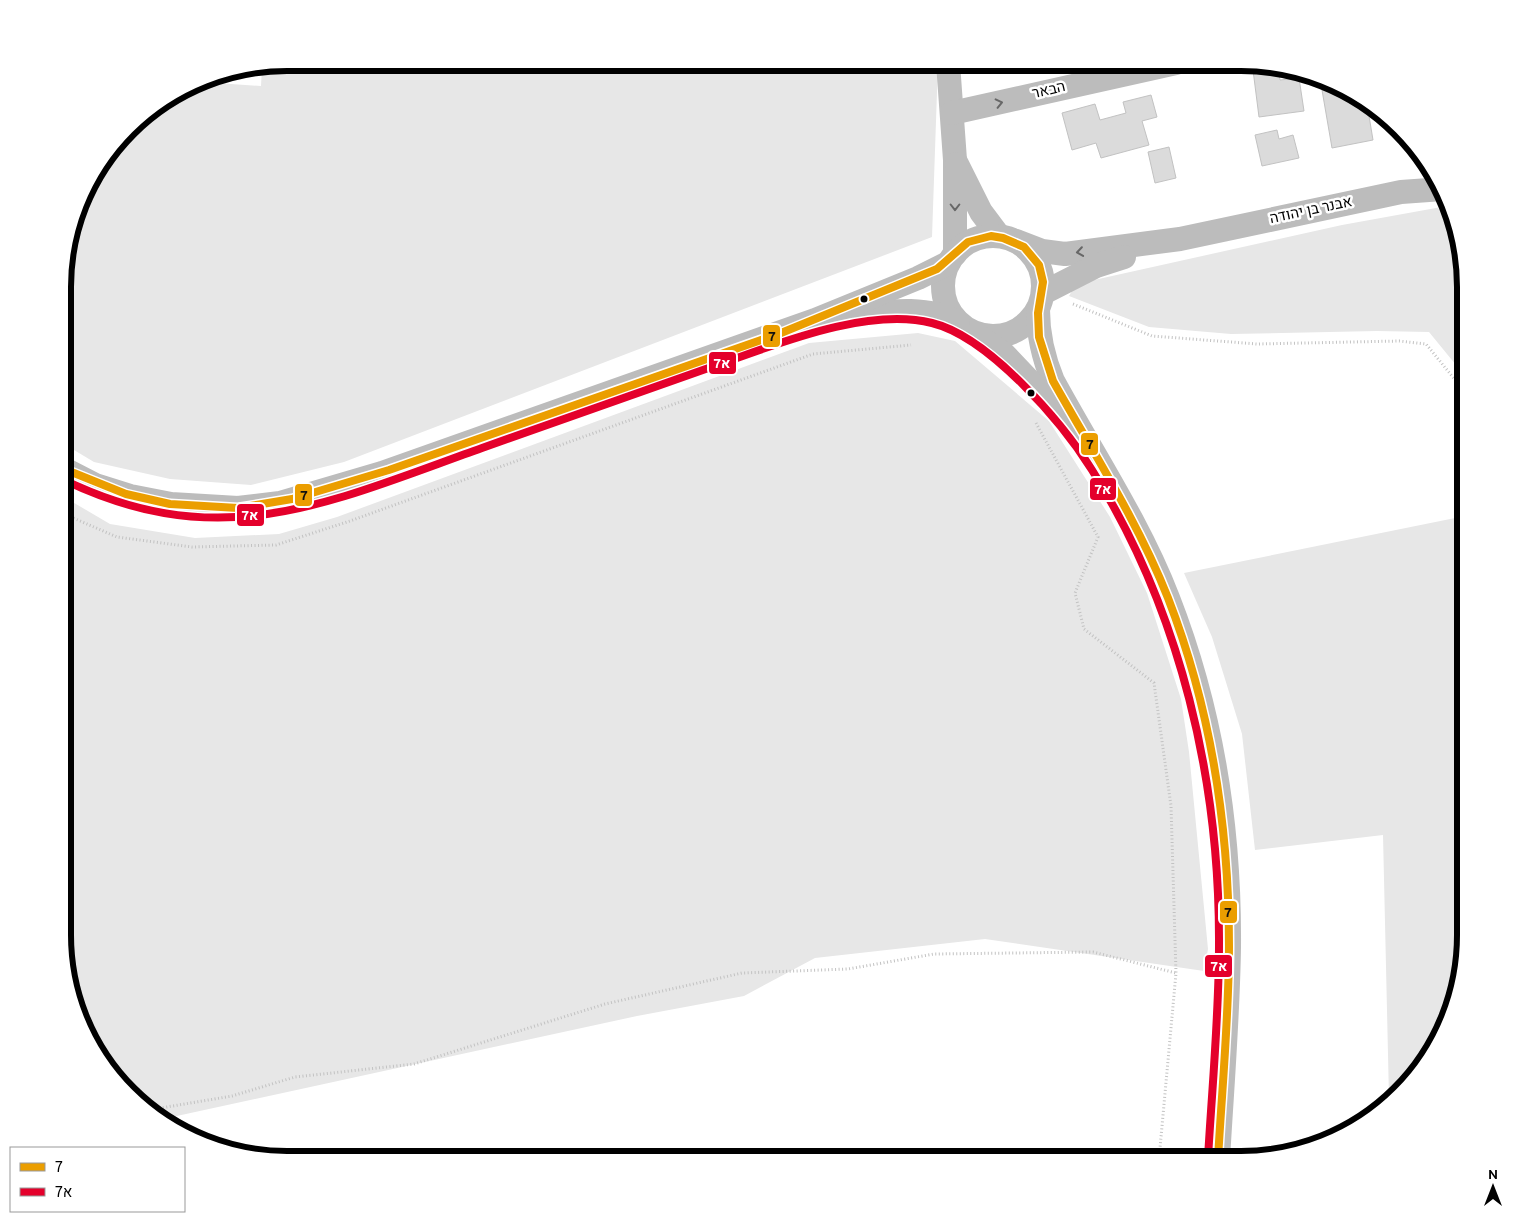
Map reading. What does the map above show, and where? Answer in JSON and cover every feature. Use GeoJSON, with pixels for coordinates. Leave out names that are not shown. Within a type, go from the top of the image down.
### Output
{"type":"FeatureCollection","features":[{"type":"Feature","properties":{"kind":"street"},"geometry":{"type":"LineString","coordinates":[[949,71],[956,160],[951,258],[943,278],[943,294],[948,310],[966,327],[1003,353],[1020,369],[1086,441]]}},
{"type":"Feature","properties":{"kind":"street","name":"הבאר"},"geometry":{"type":"LineString","coordinates":[[952,113],[1140,71]]}},
{"type":"Feature","properties":{"kind":"street"},"geometry":{"type":"LineString","coordinates":[[956,160],[981,212],[1007,238],[1028,250],[1038,262],[1043,277],[1038,331],[1043,358],[1053,381],[1143,540],[1168,598],[1190,664],[1209,733],[1222,816],[1227,878],[1229,946],[1218,1151]]}},
{"type":"Feature","properties":{"kind":"street","name":"אבנר בן יהודה"},"geometry":{"type":"LineString","coordinates":[[1007,238],[1042,251],[1065,254],[1180,239],[1401,192],[1433,190]]}},
{"type":"Feature","properties":{"kind":"street"},"geometry":{"type":"LineString","coordinates":[[71,472],[104,488],[130,496],[171,504],[203,508],[238,508],[280,503],[382,473],[815,320],[918,278],[951,258],[967,243],[982,237],[1007,238]]}},
{"type":"Feature","properties":{"kind":"street","name":"אבנר בן יהודה"},"geometry":{"type":"LineString","coordinates":[[1041,301],[1096,266],[1180,239]]}},
{"type":"Feature","properties":{"kind":"street"},"geometry":{"type":"LineString","coordinates":[[815,320],[892,312],[935,313],[966,327],[995,336],[1017,331],[1029,321],[1041,301]]}},
{"type":"Feature","properties":{"kind":"path"},"geometry":{"type":"LineString","coordinates":[[1041,301],[1152,336],[1257,344],[1399,341],[1426,344],[1457,382]]}},
{"type":"Feature","properties":{"kind":"path"},"geometry":{"type":"LineString","coordinates":[[1031,414],[1098,537],[1075,593],[1084,629],[1154,683],[1171,806],[1176,973],[1160,1151]]}},
{"type":"Feature","properties":{"kind":"path"},"geometry":{"type":"LineString","coordinates":[[159,1108],[232,1096],[295,1077],[414,1064],[605,1004],[742,973],[848,969],[934,954],[1093,952],[1176,973]]}},
{"type":"Feature","properties":{"kind":"shaded area"},"geometry":{"type":"Polygon","coordinates":[[[287,71],[938,71],[932,237],[344,462],[251,485],[170,479],[94,462],[71,448],[71,287],[75,245],[88,205],[100,179],[116,156],[134,134],[167,108],[179,100],[218,83],[261,86],[262,73],[287,71]]]}},
{"type":"Feature","properties":{"kind":"shaded area"},"geometry":{"type":"Polygon","coordinates":[[[1441,207],[1453,245],[1455,259],[1457,366],[1429,332],[1377,331],[1231,334],[1149,327],[1069,296],[1076,284],[1342,225],[1441,207]]]}},
{"type":"Feature","properties":{"kind":"shaded area"},"geometry":{"type":"Polygon","coordinates":[[[918,333],[955,341],[1049,421],[1110,517],[1147,593],[1181,699],[1189,752],[1208,949],[1204,971],[985,939],[815,958],[744,996],[637,1016],[172,1117],[134,1088],[100,1043],[83,1004],[73,963],[71,935],[71,501],[110,524],[195,538],[279,534],[337,517],[809,343],[918,333]]]}},
{"type":"Feature","properties":{"kind":"shaded area"},"geometry":{"type":"Polygon","coordinates":[[[1457,518],[1457,935],[1455,963],[1445,1004],[1428,1043],[1412,1066],[1389,1092],[1383,835],[1255,850],[1242,734],[1212,637],[1184,573],[1457,518]]]}},
{"type":"Feature","properties":{"kind":"building"},"geometry":{"type":"Polygon","coordinates":[[[1253,72],[1279,74],[1280,80],[1299,80],[1304,111],[1259,117],[1253,72]]]}},
{"type":"Feature","properties":{"kind":"building"},"geometry":{"type":"Polygon","coordinates":[[[1326,89],[1349,100],[1369,114],[1373,140],[1332,148],[1322,90],[1326,89]]]}},
{"type":"Feature","properties":{"kind":"building"},"geometry":{"type":"Polygon","coordinates":[[[1151,95],[1157,117],[1142,121],[1149,145],[1101,158],[1096,143],[1072,150],[1062,113],[1095,104],[1100,120],[1126,113],[1123,102],[1151,95]]]}},
{"type":"Feature","properties":{"kind":"building"},"geometry":{"type":"Polygon","coordinates":[[[1277,130],[1279,139],[1293,135],[1299,158],[1262,166],[1255,135],[1277,130]]]}},
{"type":"Feature","properties":{"kind":"building"},"geometry":{"type":"Polygon","coordinates":[[[1169,147],[1176,178],[1155,183],[1148,152],[1169,147]]]}},
{"type":"Feature","properties":{"kind":"transit line","name":"7"},"geometry":{"type":"LineString","coordinates":[[71,472],[126,494],[170,504],[238,508],[292,499],[389,470],[781,333],[937,269],[968,242],[991,236],[1003,238],[1024,247],[1039,265],[1043,282],[1038,313],[1039,337],[1053,381],[1129,515],[1156,570],[1183,640],[1206,726],[1215,769],[1221,813],[1226,857],[1228,902],[1228,999],[1219,1151]]}},
{"type":"Feature","properties":{"kind":"transit line","name":"7א"},"geometry":{"type":"LineString","coordinates":[[71,483],[121,503],[175,515],[226,518],[275,513],[325,502],[375,486],[805,335],[832,328],[884,319],[909,319],[932,323],[954,331],[977,345],[1000,363],[1043,406],[1079,450],[1123,524],[1150,581],[1172,639],[1189,699],[1203,760],[1212,822],[1217,884],[1218,999],[1208,1151]]}}]}
